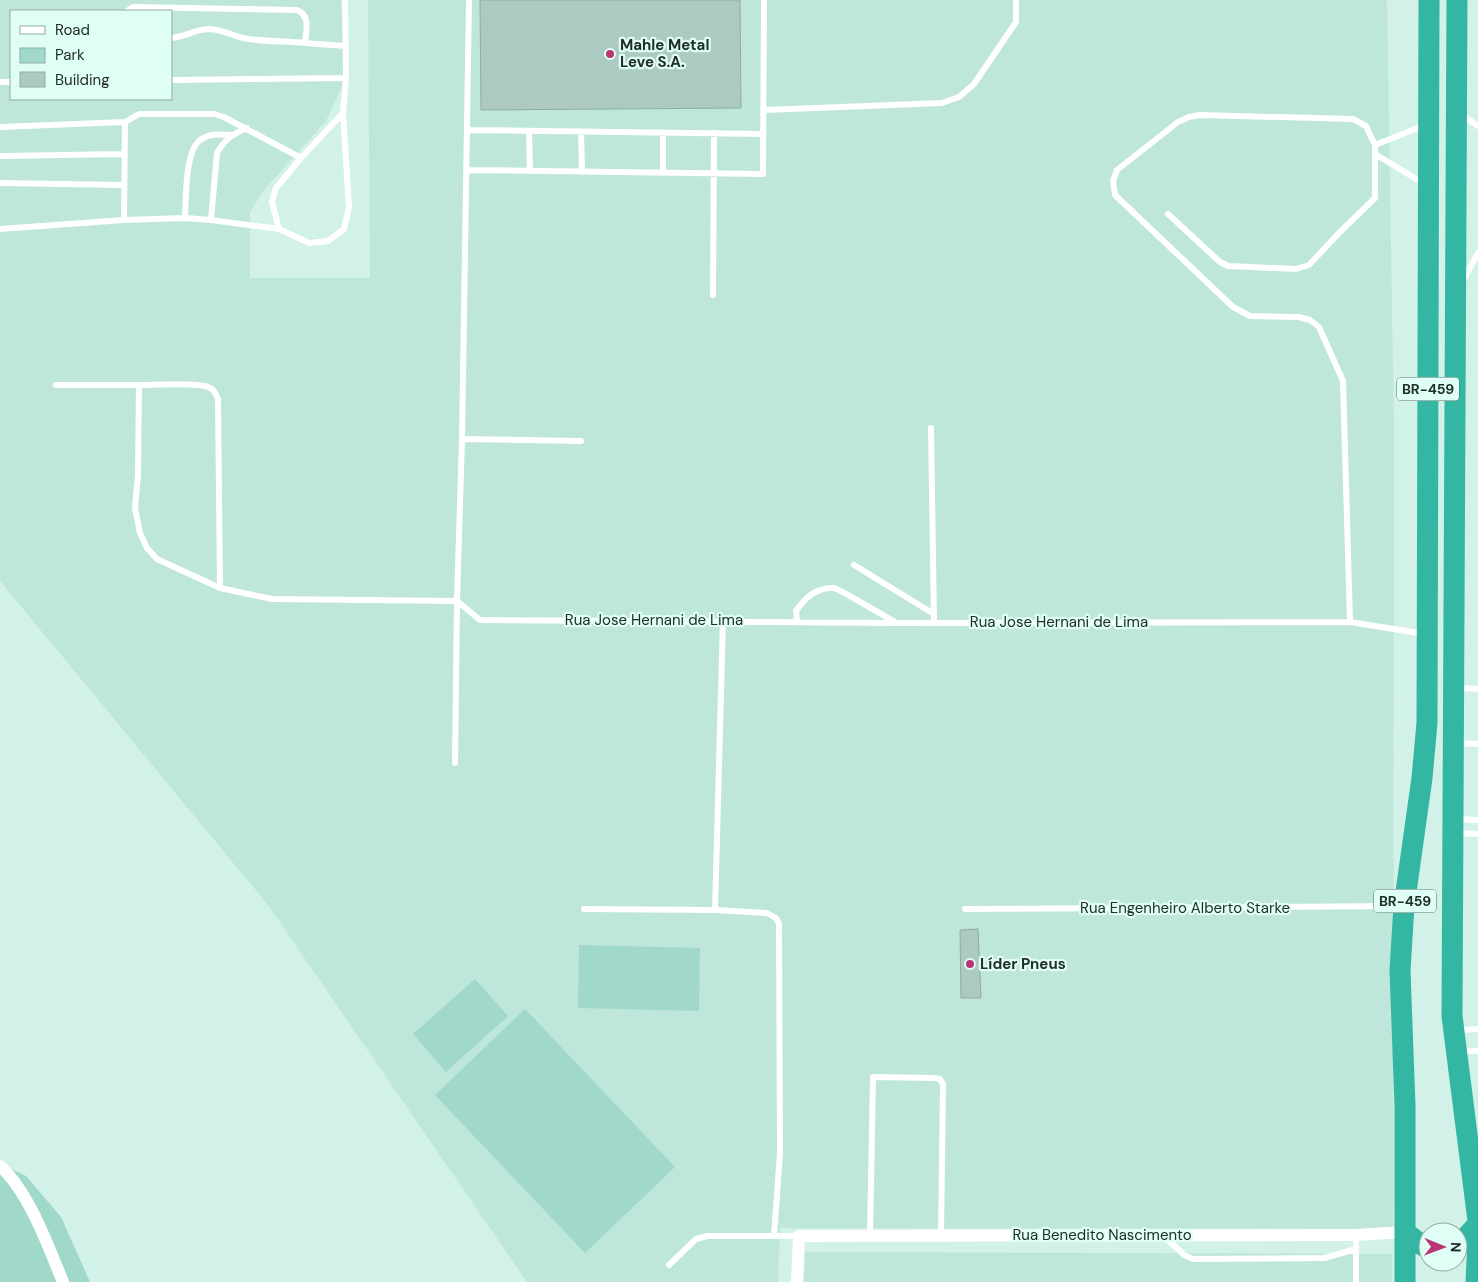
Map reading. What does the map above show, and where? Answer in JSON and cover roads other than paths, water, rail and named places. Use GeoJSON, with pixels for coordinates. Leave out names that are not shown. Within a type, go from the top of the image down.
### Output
{"type":"FeatureCollection","features":[{"type":"Feature","properties":{"kind":"highway","name":"BR-459"},"geometry":{"type":"LineString","coordinates":[[1405,1282],[1405,1106],[1400,970],[1404,906],[1422,778],[1427,723],[1429,0]]}},
{"type":"Feature","properties":{"kind":"highway","name":"BR-459"},"geometry":{"type":"LineString","coordinates":[[1457,0],[1452,1016],[1478,1222]]}},
{"type":"Feature","properties":{"kind":"highway"},"geometry":{"type":"LineString","coordinates":[[1468,1234],[1478,1222]]}},
{"type":"Feature","properties":{"kind":"highway"},"geometry":{"type":"LineString","coordinates":[[1405,1232],[1418,1242]]}},
{"type":"Feature","properties":{"kind":"highway"},"geometry":{"type":"LineString","coordinates":[[1476,1282],[1478,1240]]}},
{"type":"Feature","properties":{"kind":"street"},"geometry":{"type":"LineString","coordinates":[[0,1166],[8,1174],[35,1216],[63,1282]]}},
{"type":"Feature","properties":{"kind":"street","name":"Rua Benedito Nascimento"},"geometry":{"type":"LineString","coordinates":[[799,1236],[1356,1235],[1405,1232]]}},
{"type":"Feature","properties":{"kind":"street"},"geometry":{"type":"LineString","coordinates":[[797,1282],[799,1236]]}},
{"type":"Feature","properties":{"kind":"lane"},"geometry":{"type":"LineString","coordinates":[[0,229],[124,220],[185,218],[279,229],[309,243],[328,241],[344,228],[349,207],[343,113],[346,78],[345,0]]}},
{"type":"Feature","properties":{"kind":"lane"},"geometry":{"type":"LineString","coordinates":[[455,763],[469,0]]}},
{"type":"Feature","properties":{"kind":"lane"},"geometry":{"type":"LineString","coordinates":[[467,170],[763,174],[764,0]]}},
{"type":"Feature","properties":{"kind":"lane"},"geometry":{"type":"LineString","coordinates":[[764,110],[942,103],[959,97],[974,84],[1016,22],[1016,0]]}},
{"type":"Feature","properties":{"kind":"lane"},"geometry":{"type":"LineString","coordinates":[[128,10],[133,7],[297,10],[307,18],[306,43]]}},
{"type":"Feature","properties":{"kind":"lane"},"geometry":{"type":"LineString","coordinates":[[172,38],[180,38],[210,29],[227,31],[243,38],[346,46]]}},
{"type":"Feature","properties":{"kind":"lane"},"geometry":{"type":"LineString","coordinates":[[172,80],[346,78]]}},
{"type":"Feature","properties":{"kind":"lane"},"geometry":{"type":"LineString","coordinates":[[1456,110],[1478,126]]}},
{"type":"Feature","properties":{"kind":"lane"},"geometry":{"type":"LineString","coordinates":[[279,229],[272,202],[276,188],[343,113]]}},
{"type":"Feature","properties":{"kind":"lane"},"geometry":{"type":"LineString","coordinates":[[0,128],[125,122],[139,114],[214,114],[247,128],[301,158]]}},
{"type":"Feature","properties":{"kind":"lane"},"geometry":{"type":"LineString","coordinates":[[1168,214],[1220,262],[1228,266],[1296,269],[1309,265],[1375,198],[1375,145],[1366,126],[1353,119],[1200,115],[1178,122],[1117,170],[1113,182],[1115,195],[1233,307],[1250,316],[1299,316],[1310,320],[1319,327],[1343,381],[1350,622]]}},
{"type":"Feature","properties":{"kind":"lane"},"geometry":{"type":"LineString","coordinates":[[124,220],[125,122]]}},
{"type":"Feature","properties":{"kind":"lane"},"geometry":{"type":"LineString","coordinates":[[1375,145],[1428,124]]}},
{"type":"Feature","properties":{"kind":"lane"},"geometry":{"type":"LineString","coordinates":[[185,218],[187,182],[192,154],[198,142],[209,136],[232,134],[247,128]]}},
{"type":"Feature","properties":{"kind":"lane"},"geometry":{"type":"LineString","coordinates":[[468,130],[764,134]]}},
{"type":"Feature","properties":{"kind":"lane"},"geometry":{"type":"LineString","coordinates":[[529,131],[530,171]]}},
{"type":"Feature","properties":{"kind":"lane"},"geometry":{"type":"LineString","coordinates":[[581,132],[582,172]]}},
{"type":"Feature","properties":{"kind":"lane"},"geometry":{"type":"LineString","coordinates":[[663,132],[663,172]]}},
{"type":"Feature","properties":{"kind":"lane"},"geometry":{"type":"LineString","coordinates":[[713,295],[714,133]]}},
{"type":"Feature","properties":{"kind":"lane"},"geometry":{"type":"LineString","coordinates":[[210,220],[217,153],[222,144],[232,134]]}},
{"type":"Feature","properties":{"kind":"lane"},"geometry":{"type":"LineString","coordinates":[[0,156],[124,154]]}},
{"type":"Feature","properties":{"kind":"lane"},"geometry":{"type":"LineString","coordinates":[[1375,154],[1428,186]]}},
{"type":"Feature","properties":{"kind":"lane"},"geometry":{"type":"LineString","coordinates":[[0,183],[123,184]]}},
{"type":"Feature","properties":{"kind":"lane"},"geometry":{"type":"LineString","coordinates":[[1455,296],[1478,253]]}},
{"type":"Feature","properties":{"kind":"lane"},"geometry":{"type":"LineString","coordinates":[[56,385],[199,385],[210,387],[218,400],[220,588]]}},
{"type":"Feature","properties":{"kind":"lane"},"geometry":{"type":"LineString","coordinates":[[139,385],[138,475],[135,508],[140,532],[147,548],[157,559],[220,588],[272,599],[457,601]]}},
{"type":"Feature","properties":{"kind":"lane"},"geometry":{"type":"LineString","coordinates":[[930,428],[934,622]]}},
{"type":"Feature","properties":{"kind":"lane"},"geometry":{"type":"LineString","coordinates":[[462,439],[581,441]]}},
{"type":"Feature","properties":{"kind":"lane"},"geometry":{"type":"LineString","coordinates":[[854,565],[934,614]]}},
{"type":"Feature","properties":{"kind":"lane"},"geometry":{"type":"LineString","coordinates":[[798,621],[796,611],[804,600],[817,591],[835,588],[896,623]]}},
{"type":"Feature","properties":{"kind":"lane","name":"Rua Jose Hernani de Lima"},"geometry":{"type":"LineString","coordinates":[[457,601],[480,620],[723,620],[896,623],[1350,622],[1428,634]]}},
{"type":"Feature","properties":{"kind":"lane"},"geometry":{"type":"LineString","coordinates":[[715,910],[723,620]]}},
{"type":"Feature","properties":{"kind":"lane"},"geometry":{"type":"LineString","coordinates":[[1453,688],[1478,689]]}},
{"type":"Feature","properties":{"kind":"lane"},"geometry":{"type":"LineString","coordinates":[[1453,743],[1478,744]]}},
{"type":"Feature","properties":{"kind":"lane"},"geometry":{"type":"LineString","coordinates":[[1453,826],[1478,820]]}},
{"type":"Feature","properties":{"kind":"lane"},"geometry":{"type":"LineString","coordinates":[[1453,826],[1478,834]]}},
{"type":"Feature","properties":{"kind":"lane","name":"Rua Engenheiro Alberto Starke"},"geometry":{"type":"LineString","coordinates":[[965,909],[1404,906]]}},
{"type":"Feature","properties":{"kind":"lane"},"geometry":{"type":"LineString","coordinates":[[584,909],[715,910],[767,914],[776,918],[779,924],[780,1153],[774,1236]]}},
{"type":"Feature","properties":{"kind":"lane"},"geometry":{"type":"LineString","coordinates":[[1454,1040],[1478,1029]]}},
{"type":"Feature","properties":{"kind":"lane"},"geometry":{"type":"LineString","coordinates":[[1454,1040],[1478,1052]]}},
{"type":"Feature","properties":{"kind":"lane"},"geometry":{"type":"LineString","coordinates":[[870,1235],[873,1076],[935,1078],[940,1079],[943,1084],[941,1235]]}},
{"type":"Feature","properties":{"kind":"lane"},"geometry":{"type":"LineString","coordinates":[[1162,1234],[1184,1256],[1193,1259],[1324,1258],[1356,1249]]}},
{"type":"Feature","properties":{"kind":"lane"},"geometry":{"type":"LineString","coordinates":[[1356,1235],[1356,1282]]}},
{"type":"Feature","properties":{"kind":"lane"},"geometry":{"type":"LineString","coordinates":[[669,1265],[696,1239],[707,1236],[799,1236]]}},
{"type":"Feature","properties":{"kind":"place","name":"Mahle Metal Leve S.A."},"geometry":{"type":"Point","coordinates":[610,54]}},
{"type":"Feature","properties":{"kind":"place","name":"Líder Pneus"},"geometry":{"type":"Point","coordinates":[970,964]}}]}
